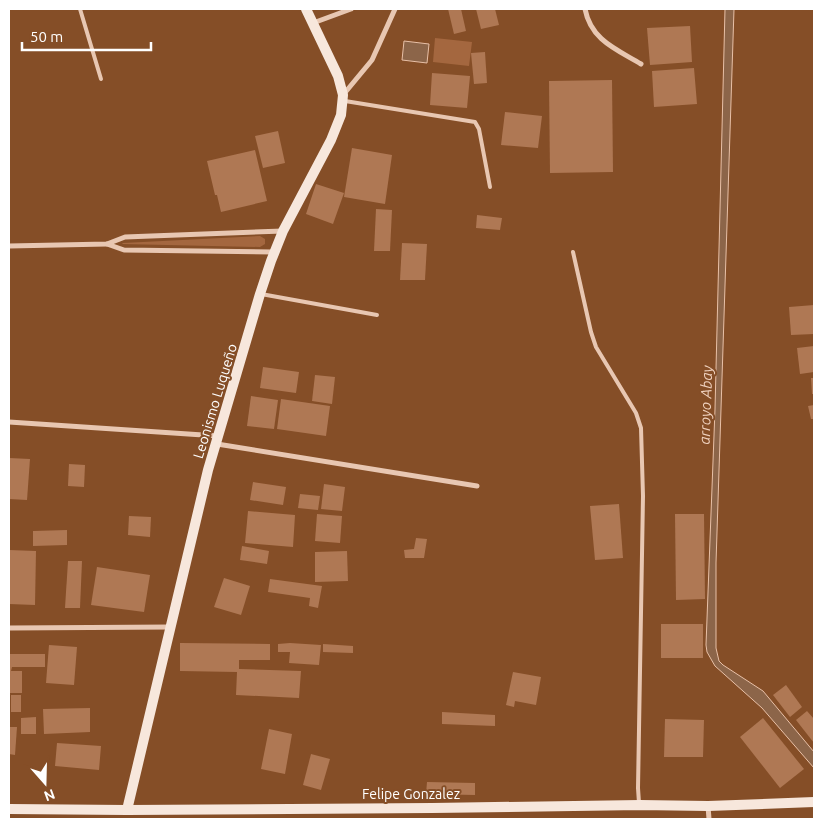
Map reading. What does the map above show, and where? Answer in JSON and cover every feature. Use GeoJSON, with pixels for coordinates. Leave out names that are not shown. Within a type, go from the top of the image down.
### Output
{"type":"FeatureCollection","features":[{"type":"Feature","properties":{"kind":"street","name":"Leonismo Luqueño"},"geometry":{"type":"LineString","coordinates":[[127,814],[208,470],[260,294],[283,231],[331,140],[341,115],[343,98],[338,76],[306,9]]}},
{"type":"Feature","properties":{"kind":"street"},"geometry":{"type":"LineString","coordinates":[[312,23],[350,9]]}},
{"type":"Feature","properties":{"kind":"street"},"geometry":{"type":"LineString","coordinates":[[343,98],[372,60],[396,9]]}},
{"type":"Feature","properties":{"kind":"street"},"geometry":{"type":"LineString","coordinates":[[585,9],[591,28],[603,42],[641,64]]}},
{"type":"Feature","properties":{"kind":"street"},"geometry":{"type":"LineString","coordinates":[[9,246],[107,244],[125,237],[283,231]]}},
{"type":"Feature","properties":{"kind":"street"},"geometry":{"type":"LineString","coordinates":[[107,244],[124,250],[274,252]]}},
{"type":"Feature","properties":{"kind":"street"},"geometry":{"type":"LineString","coordinates":[[9,422],[218,440],[477,486]]}},
{"type":"Feature","properties":{"kind":"street"},"geometry":{"type":"LineString","coordinates":[[9,628],[172,627]]}},
{"type":"Feature","properties":{"kind":"street","name":"Felipe Gonzalez"},"geometry":{"type":"LineString","coordinates":[[9,809],[127,814],[422,808],[708,806],[814,802]]}},
{"type":"Feature","properties":{"kind":"street"},"geometry":{"type":"LineString","coordinates":[[708,806],[709,819]]}},
{"type":"Feature","properties":{"kind":"lane"},"geometry":{"type":"LineString","coordinates":[[80,9],[101,79]]}},
{"type":"Feature","properties":{"kind":"lane"},"geometry":{"type":"LineString","coordinates":[[343,98],[475,122],[479,129],[490,187]]}},
{"type":"Feature","properties":{"kind":"lane"},"geometry":{"type":"LineString","coordinates":[[573,252],[596,347],[636,413],[641,428],[643,496],[638,788],[640,805]]}},
{"type":"Feature","properties":{"kind":"lane"},"geometry":{"type":"LineString","coordinates":[[260,294],[377,315]]}},
{"type":"Feature","properties":{"kind":"shaded area"},"geometry":{"type":"Polygon","coordinates":[[[725,9],[734,9],[716,563],[716,648],[719,661],[763,691],[814,752],[814,768],[762,708],[715,666],[707,652],[706,645],[715,409],[725,9]]]}},
{"type":"Feature","properties":{"kind":"shaded area"},"geometry":{"type":"Polygon","coordinates":[[[435,38],[472,42],[469,66],[433,62],[435,38]]]}},
{"type":"Feature","properties":{"kind":"shaded area"},"geometry":{"type":"Polygon","coordinates":[[[404,41],[429,44],[427,63],[402,60],[404,41]]]}},
{"type":"Feature","properties":{"kind":"shaded area"},"geometry":{"type":"Polygon","coordinates":[[[260,236],[265,239],[265,244],[260,247],[122,244],[123,243],[260,236]]]}},
{"type":"Feature","properties":{"kind":"building"},"geometry":{"type":"Polygon","coordinates":[[[448,9],[461,9],[466,31],[454,34],[448,9]]]}},
{"type":"Feature","properties":{"kind":"building"},"geometry":{"type":"Polygon","coordinates":[[[476,9],[495,9],[499,25],[481,29],[476,9]]]}},
{"type":"Feature","properties":{"kind":"building"},"geometry":{"type":"Polygon","coordinates":[[[690,26],[692,62],[650,65],[647,28],[690,26]]]}},
{"type":"Feature","properties":{"kind":"building"},"geometry":{"type":"Polygon","coordinates":[[[485,52],[487,83],[474,84],[471,53],[485,52]]]}},
{"type":"Feature","properties":{"kind":"building"},"geometry":{"type":"Polygon","coordinates":[[[694,68],[697,104],[654,107],[652,71],[694,68]]]}},
{"type":"Feature","properties":{"kind":"building"},"geometry":{"type":"Polygon","coordinates":[[[432,73],[470,76],[467,108],[430,105],[432,73]]]}},
{"type":"Feature","properties":{"kind":"building"},"geometry":{"type":"Polygon","coordinates":[[[612,80],[613,172],[550,173],[549,81],[612,80]]]}},
{"type":"Feature","properties":{"kind":"building"},"geometry":{"type":"Polygon","coordinates":[[[505,112],[542,116],[538,148],[501,145],[505,112]]]}},
{"type":"Feature","properties":{"kind":"building"},"geometry":{"type":"Polygon","coordinates":[[[278,131],[285,163],[263,168],[255,136],[278,131]]]}},
{"type":"Feature","properties":{"kind":"building"},"geometry":{"type":"Polygon","coordinates":[[[352,148],[392,155],[385,204],[344,197],[352,148]]]}},
{"type":"Feature","properties":{"kind":"building"},"geometry":{"type":"Polygon","coordinates":[[[255,150],[267,201],[221,212],[207,161],[255,150]]]}},
{"type":"Feature","properties":{"kind":"building"},"geometry":{"type":"Polygon","coordinates":[[[316,184],[344,193],[333,224],[306,214],[316,184]]]}},
{"type":"Feature","properties":{"kind":"building"},"geometry":{"type":"Polygon","coordinates":[[[376,209],[392,210],[390,251],[374,251],[376,209]]]}},
{"type":"Feature","properties":{"kind":"building"},"geometry":{"type":"Polygon","coordinates":[[[477,215],[502,218],[500,230],[476,228],[477,215]]]}},
{"type":"Feature","properties":{"kind":"building"},"geometry":{"type":"Polygon","coordinates":[[[402,243],[427,244],[425,280],[400,280],[402,243]]]}},
{"type":"Feature","properties":{"kind":"building"},"geometry":{"type":"Polygon","coordinates":[[[814,305],[814,334],[791,335],[789,307],[814,305]]]}},
{"type":"Feature","properties":{"kind":"building"},"geometry":{"type":"Polygon","coordinates":[[[814,346],[814,372],[800,374],[797,348],[814,346]]]}},
{"type":"Feature","properties":{"kind":"building"},"geometry":{"type":"Polygon","coordinates":[[[263,367],[299,372],[296,393],[260,388],[263,367]]]}},
{"type":"Feature","properties":{"kind":"building"},"geometry":{"type":"Polygon","coordinates":[[[315,375],[335,377],[332,404],[312,401],[315,375]]]}},
{"type":"Feature","properties":{"kind":"building"},"geometry":{"type":"Polygon","coordinates":[[[811,378],[814,378],[814,394],[812,394],[811,378]]]}},
{"type":"Feature","properties":{"kind":"building"},"geometry":{"type":"Polygon","coordinates":[[[251,396],[278,400],[274,429],[247,426],[251,396]]]}},
{"type":"Feature","properties":{"kind":"building"},"geometry":{"type":"Polygon","coordinates":[[[281,399],[330,406],[326,436],[277,429],[281,399]]]}},
{"type":"Feature","properties":{"kind":"building"},"geometry":{"type":"Polygon","coordinates":[[[814,405],[814,419],[811,419],[808,406],[814,405]]]}},
{"type":"Feature","properties":{"kind":"building"},"geometry":{"type":"Polygon","coordinates":[[[9,458],[30,459],[27,500],[9,499],[9,458]]]}},
{"type":"Feature","properties":{"kind":"building"},"geometry":{"type":"Polygon","coordinates":[[[69,464],[85,465],[84,487],[68,486],[69,464]]]}},
{"type":"Feature","properties":{"kind":"building"},"geometry":{"type":"Polygon","coordinates":[[[253,482],[286,487],[283,505],[250,500],[253,482]]]}},
{"type":"Feature","properties":{"kind":"building"},"geometry":{"type":"Polygon","coordinates":[[[324,484],[345,487],[342,511],[321,509],[324,484]]]}},
{"type":"Feature","properties":{"kind":"building"},"geometry":{"type":"Polygon","coordinates":[[[300,494],[320,496],[318,510],[298,508],[300,494]]]}},
{"type":"Feature","properties":{"kind":"building"},"geometry":{"type":"Polygon","coordinates":[[[619,504],[623,558],[595,560],[590,506],[619,504]]]}},
{"type":"Feature","properties":{"kind":"building"},"geometry":{"type":"Polygon","coordinates":[[[248,511],[295,515],[293,547],[245,543],[248,511]]]}},
{"type":"Feature","properties":{"kind":"building"},"geometry":{"type":"Polygon","coordinates":[[[317,514],[342,516],[340,543],[315,541],[317,514]]]}},
{"type":"Feature","properties":{"kind":"building"},"geometry":{"type":"Polygon","coordinates":[[[675,514],[704,514],[705,599],[676,600],[675,514]]]}},
{"type":"Feature","properties":{"kind":"building"},"geometry":{"type":"Polygon","coordinates":[[[129,516],[151,517],[150,537],[128,535],[129,516]]]}},
{"type":"Feature","properties":{"kind":"building"},"geometry":{"type":"Polygon","coordinates":[[[67,530],[67,545],[33,546],[33,531],[67,530]]]}},
{"type":"Feature","properties":{"kind":"building"},"geometry":{"type":"Polygon","coordinates":[[[416,538],[427,539],[424,558],[405,558],[404,550],[414,549],[416,538]]]}},
{"type":"Feature","properties":{"kind":"building"},"geometry":{"type":"Polygon","coordinates":[[[242,546],[269,551],[267,564],[240,560],[242,546]]]}},
{"type":"Feature","properties":{"kind":"building"},"geometry":{"type":"Polygon","coordinates":[[[9,550],[36,551],[35,605],[9,604],[9,550]]]}},
{"type":"Feature","properties":{"kind":"building"},"geometry":{"type":"Polygon","coordinates":[[[347,551],[348,581],[315,582],[315,552],[347,551]]]}},
{"type":"Feature","properties":{"kind":"building"},"geometry":{"type":"Polygon","coordinates":[[[68,561],[82,561],[80,608],[65,608],[68,561]]]}},
{"type":"Feature","properties":{"kind":"building"},"geometry":{"type":"Polygon","coordinates":[[[97,567],[150,575],[144,612],[91,605],[97,567]]]}},
{"type":"Feature","properties":{"kind":"building"},"geometry":{"type":"Polygon","coordinates":[[[224,578],[250,586],[241,615],[214,607],[224,578]]]}},
{"type":"Feature","properties":{"kind":"building"},"geometry":{"type":"Polygon","coordinates":[[[270,579],[322,586],[318,608],[309,606],[310,598],[268,592],[270,579]]]}},
{"type":"Feature","properties":{"kind":"building"},"geometry":{"type":"Polygon","coordinates":[[[661,624],[703,624],[703,658],[661,658],[661,624]]]}},
{"type":"Feature","properties":{"kind":"building"},"geometry":{"type":"Polygon","coordinates":[[[180,643],[270,644],[270,660],[239,660],[239,669],[301,671],[299,698],[236,695],[237,672],[180,671],[180,643]]]}},
{"type":"Feature","properties":{"kind":"building"},"geometry":{"type":"Polygon","coordinates":[[[278,644],[321,645],[319,665],[289,663],[290,652],[278,652],[278,644]]]}},
{"type":"Feature","properties":{"kind":"building"},"geometry":{"type":"Polygon","coordinates":[[[323,644],[353,646],[353,653],[323,652],[323,644]]]}},
{"type":"Feature","properties":{"kind":"building"},"geometry":{"type":"Polygon","coordinates":[[[49,645],[77,647],[74,685],[46,683],[49,645]]]}},
{"type":"Feature","properties":{"kind":"building"},"geometry":{"type":"Polygon","coordinates":[[[9,654],[45,654],[45,667],[12,667],[11,671],[22,671],[22,693],[9,693],[9,654]]]}},
{"type":"Feature","properties":{"kind":"building"},"geometry":{"type":"Polygon","coordinates":[[[513,672],[541,677],[536,705],[515,701],[514,707],[506,705],[513,672]]]}},
{"type":"Feature","properties":{"kind":"building"},"geometry":{"type":"Polygon","coordinates":[[[786,685],[802,707],[790,717],[773,695],[786,685]]]}},
{"type":"Feature","properties":{"kind":"building"},"geometry":{"type":"Polygon","coordinates":[[[11,695],[21,695],[21,712],[11,712],[11,695]]]}},
{"type":"Feature","properties":{"kind":"building"},"geometry":{"type":"Polygon","coordinates":[[[90,708],[90,732],[44,734],[43,709],[90,708]]]}},
{"type":"Feature","properties":{"kind":"building"},"geometry":{"type":"Polygon","coordinates":[[[807,711],[814,719],[814,743],[796,720],[807,711]]]}},
{"type":"Feature","properties":{"kind":"building"},"geometry":{"type":"Polygon","coordinates":[[[442,712],[495,715],[495,726],[442,724],[442,712]]]}},
{"type":"Feature","properties":{"kind":"building"},"geometry":{"type":"Polygon","coordinates":[[[36,717],[36,734],[21,734],[21,718],[36,717]]]}},
{"type":"Feature","properties":{"kind":"building"},"geometry":{"type":"Polygon","coordinates":[[[763,718],[804,769],[780,788],[740,737],[763,718]]]}},
{"type":"Feature","properties":{"kind":"building"},"geometry":{"type":"Polygon","coordinates":[[[665,719],[704,720],[703,757],[664,757],[665,719]]]}},
{"type":"Feature","properties":{"kind":"building"},"geometry":{"type":"Polygon","coordinates":[[[9,727],[17,727],[15,755],[9,754],[9,727]]]}},
{"type":"Feature","properties":{"kind":"building"},"geometry":{"type":"Polygon","coordinates":[[[269,729],[292,734],[285,774],[261,769],[269,729]]]}},
{"type":"Feature","properties":{"kind":"building"},"geometry":{"type":"Polygon","coordinates":[[[57,743],[101,746],[99,770],[55,766],[57,743]]]}},
{"type":"Feature","properties":{"kind":"building"},"geometry":{"type":"Polygon","coordinates":[[[311,754],[330,759],[321,790],[303,785],[311,754]]]}},
{"type":"Feature","properties":{"kind":"building"},"geometry":{"type":"Polygon","coordinates":[[[427,782],[475,783],[475,795],[426,794],[427,782]]]}},
{"type":"Feature","properties":{"kind":"water label","name":"arroyo Abay"},"geometry":{"type":"Point","coordinates":[706,405]}}]}
